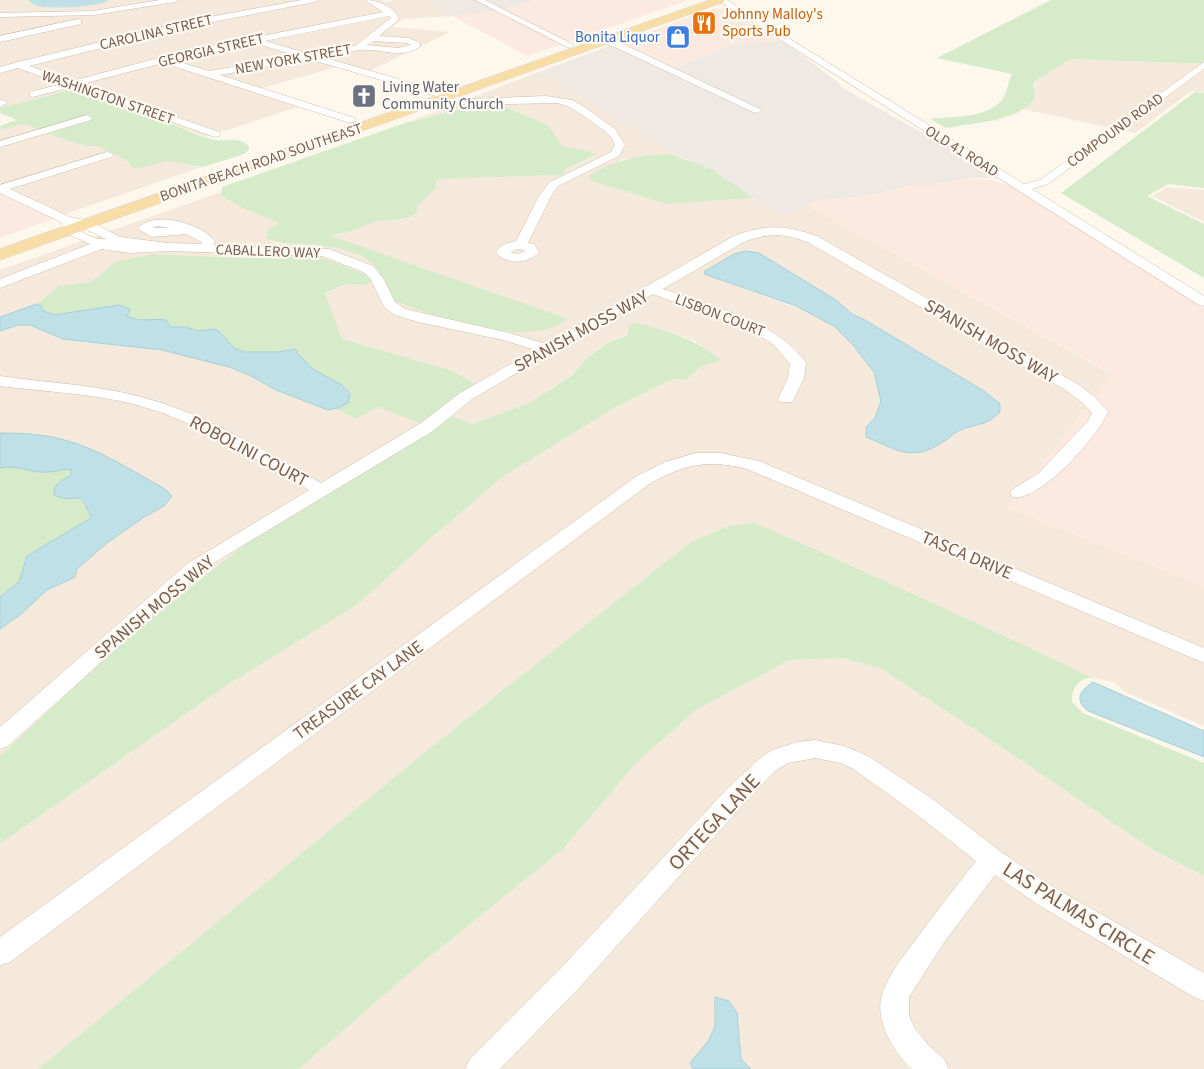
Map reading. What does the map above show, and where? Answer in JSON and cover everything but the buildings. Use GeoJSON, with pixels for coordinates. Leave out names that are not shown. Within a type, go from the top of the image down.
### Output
{"type":"FeatureCollection","features":[{"type":"Feature","properties":{"kind":"main road","name":"BONITA BEACH ROAD SOUTHEAST"},"geometry":{"type":"LineString","coordinates":[[0,243],[68,225],[86,224],[448,96],[600,39],[696,5],[717,0]]}},
{"type":"Feature","properties":{"kind":"main road","name":"BONITA BEACH ROAD SOUTHEAST"},"geometry":{"type":"LineString","coordinates":[[0,255],[68,225],[351,120],[570,45],[600,39]]}},
{"type":"Feature","properties":{"kind":"street"},"geometry":{"type":"LineString","coordinates":[[0,15],[108,12],[175,0]]}},
{"type":"Feature","properties":{"kind":"street","name":"CAROLINA STREET"},"geometry":{"type":"LineString","coordinates":[[0,70],[187,24],[314,0]]}},
{"type":"Feature","properties":{"kind":"street"},"geometry":{"type":"LineString","coordinates":[[369,0],[391,13]]}},
{"type":"Feature","properties":{"kind":"street"},"geometry":{"type":"LineString","coordinates":[[479,0],[570,45]]}},
{"type":"Feature","properties":{"kind":"street"},"geometry":{"type":"LineString","coordinates":[[717,0],[731,10],[757,23]]}},
{"type":"Feature","properties":{"kind":"street","name":"OLD 41 ROAD"},"geometry":{"type":"LineString","coordinates":[[717,0],[744,12],[757,23],[1204,302]]}},
{"type":"Feature","properties":{"kind":"street"},"geometry":{"type":"LineString","coordinates":[[10,24],[42,5]]}},
{"type":"Feature","properties":{"kind":"street"},"geometry":{"type":"LineString","coordinates":[[696,5],[731,10]]}},
{"type":"Feature","properties":{"kind":"street","name":"NEW YORK STREET"},"geometry":{"type":"LineString","coordinates":[[209,74],[361,47],[395,19],[391,13]]}},
{"type":"Feature","properties":{"kind":"street","name":"GEORGIA STREET"},"geometry":{"type":"LineString","coordinates":[[33,94],[164,60],[253,40],[391,13]]}},
{"type":"Feature","properties":{"kind":"street"},"geometry":{"type":"LineString","coordinates":[[0,40],[78,22],[70,17],[69,14]]}},
{"type":"Feature","properties":{"kind":"street"},"geometry":{"type":"LineString","coordinates":[[383,29],[400,30]]}},
{"type":"Feature","properties":{"kind":"street"},"geometry":{"type":"LineString","coordinates":[[328,62],[390,50],[409,49],[417,45],[409,41],[373,38]]}},
{"type":"Feature","properties":{"kind":"street"},"geometry":{"type":"LineString","coordinates":[[600,39],[757,110]]}},
{"type":"Feature","properties":{"kind":"street"},"geometry":{"type":"LineString","coordinates":[[253,40],[433,92],[483,104],[551,99],[566,101],[577,106],[618,136],[620,145],[615,154],[554,184],[545,196],[521,245]]}},
{"type":"Feature","properties":{"kind":"street"},"geometry":{"type":"LineString","coordinates":[[361,47],[390,50]]}},
{"type":"Feature","properties":{"kind":"street","name":"WASHINGTON STREET"},"geometry":{"type":"LineString","coordinates":[[0,59],[215,134]]}},
{"type":"Feature","properties":{"kind":"street"},"geometry":{"type":"LineString","coordinates":[[164,60],[351,120]]}},
{"type":"Feature","properties":{"kind":"street","name":"COMPOUND ROAD"},"geometry":{"type":"LineString","coordinates":[[1022,188],[1044,182],[1204,65]]}},
{"type":"Feature","properties":{"kind":"street"},"geometry":{"type":"LineString","coordinates":[[0,144],[87,118]]}},
{"type":"Feature","properties":{"kind":"street"},"geometry":{"type":"LineString","coordinates":[[0,189],[107,155]]}},
{"type":"Feature","properties":{"kind":"street","name":"CABALLERO WAY"},"geometry":{"type":"LineString","coordinates":[[0,189],[68,225],[100,245],[124,250],[168,247],[324,252],[375,273],[386,300],[390,306],[398,310],[422,318],[525,341],[546,349]]}},
{"type":"Feature","properties":{"kind":"street","name":"CABALLERO WAY"},"geometry":{"type":"LineString","coordinates":[[86,224],[116,239],[168,247]]}},
{"type":"Feature","properties":{"kind":"street"},"geometry":{"type":"LineString","coordinates":[[185,230],[209,241],[206,248]]}},
{"type":"Feature","properties":{"kind":"street","name":"SPANISH MOSS WAY"},"geometry":{"type":"LineString","coordinates":[[0,740],[194,568],[427,427],[466,396],[546,349],[654,290],[739,239],[760,230],[797,233],[812,239],[1070,386],[1089,400],[1100,412],[1095,424],[1045,478],[1019,494]]}},
{"type":"Feature","properties":{"kind":"street"},"geometry":{"type":"LineString","coordinates":[[0,284],[116,239]]}},
{"type":"Feature","properties":{"kind":"street","name":"LISBON COURT"},"geometry":{"type":"LineString","coordinates":[[654,290],[759,329],[779,342],[798,363],[796,378],[786,399]]}},
{"type":"Feature","properties":{"kind":"street","name":"ROBOLINI COURT"},"geometry":{"type":"LineString","coordinates":[[0,381],[123,397],[175,413],[223,434],[321,490]]}},
{"type":"Feature","properties":{"kind":"street","name":"TASCA DRIVE"},"geometry":{"type":"LineString","coordinates":[[728,459],[768,470],[1204,656]]}},
{"type":"Feature","properties":{"kind":"street","name":"TREASURE CAY LANE"},"geometry":{"type":"LineString","coordinates":[[0,953],[643,480],[683,460],[728,459]]}},
{"type":"Feature","properties":{"kind":"street","name":"ORTEGA LANE"},"geometry":{"type":"LineString","coordinates":[[480,1069],[570,978],[733,799],[767,765],[780,756],[796,751],[815,749],[844,755],[860,762],[925,807],[992,859]]}},
{"type":"Feature","properties":{"kind":"street","name":"LAS PALMAS CIRCLE"},"geometry":{"type":"LineString","coordinates":[[934,1069],[903,1036],[895,1016],[895,996],[903,980],[936,933],[992,859],[1046,896],[1204,988]]}},
{"type":"Feature","properties":{"kind":"shaded area"},"geometry":{"type":"Polygon","coordinates":[[[0,0],[386,0],[381,1],[384,2],[393,1],[391,0],[425,0],[453,16],[403,19],[392,27],[450,32],[369,71],[346,64],[256,90],[304,105],[206,137],[166,121],[150,120],[160,118],[78,88],[0,108],[0,0]]]}},
{"type":"Feature","properties":{"kind":"shaded area"},"geometry":{"type":"Polygon","coordinates":[[[425,0],[534,0],[499,11],[453,16],[425,0]]]}},
{"type":"Feature","properties":{"kind":"shaded area"},"geometry":{"type":"Polygon","coordinates":[[[534,0],[689,0],[527,56],[453,16],[499,11],[534,0]]]}},
{"type":"Feature","properties":{"kind":"shaded area"},"geometry":{"type":"Polygon","coordinates":[[[715,8],[727,10],[781,41],[768,43],[753,41],[731,45],[674,68],[617,43],[715,8]]]}},
{"type":"Feature","properties":{"kind":"shaded area"},"geometry":{"type":"Polygon","coordinates":[[[753,41],[768,43],[781,41],[787,44],[839,83],[841,87],[1002,178],[965,178],[934,185],[911,185],[873,195],[814,201],[806,207],[785,215],[738,189],[718,173],[681,157],[539,72],[617,43],[674,68],[731,45],[753,41]]]}},
{"type":"Feature","properties":{"kind":"shaded area"},"geometry":{"type":"Polygon","coordinates":[[[1071,59],[1204,64],[1204,71],[1202,72],[1204,74],[1204,92],[1191,91],[1135,133],[1023,109],[1029,105],[1036,80],[1071,59]]]}},
{"type":"Feature","properties":{"kind":"shaded area"},"geometry":{"type":"Polygon","coordinates":[[[539,72],[681,157],[671,154],[623,159],[590,175],[591,180],[667,204],[753,198],[785,215],[807,205],[1113,375],[1008,508],[1204,586],[1204,726],[1128,693],[1113,682],[1093,678],[755,523],[691,542],[440,740],[38,1069],[0,1069],[0,844],[224,687],[358,604],[432,537],[505,475],[614,408],[673,379],[686,380],[700,367],[721,360],[695,341],[665,330],[629,334],[608,342],[587,358],[572,374],[529,403],[472,424],[442,413],[450,370],[342,339],[325,293],[345,284],[365,285],[376,278],[316,256],[246,258],[153,254],[117,261],[91,282],[57,287],[36,305],[0,317],[0,270],[221,192],[221,196],[245,209],[279,223],[267,231],[267,239],[277,244],[300,243],[347,249],[372,263],[383,278],[477,326],[325,234],[338,235],[373,222],[404,219],[417,209],[417,206],[435,189],[437,181],[441,179],[563,174],[565,169],[594,157],[594,153],[572,150],[560,145],[552,130],[546,124],[505,107],[465,108],[411,121],[539,72]],[[746,251],[704,274],[811,313],[834,326],[853,345],[874,372],[881,400],[875,418],[866,427],[867,437],[892,449],[906,453],[921,452],[943,442],[961,430],[980,426],[984,391],[852,314],[836,300],[759,253],[746,251]]]}},
{"type":"Feature","properties":{"kind":"shaded area"},"geometry":{"type":"Polygon","coordinates":[[[25,124],[59,138],[86,146],[99,145],[126,160],[128,164],[145,167],[169,161],[201,167],[63,215],[11,192],[0,196],[0,130],[25,124]]]}},
{"type":"Feature","properties":{"kind":"shaded area"},"geometry":{"type":"Polygon","coordinates":[[[965,178],[990,180],[1014,186],[1204,305],[1204,586],[1007,508],[1113,374],[807,205],[814,201],[873,195],[911,185],[934,185],[965,178]]]}},
{"type":"Feature","properties":{"kind":"shaded area"},"geometry":{"type":"Polygon","coordinates":[[[1167,187],[1204,190],[1204,222],[1152,196],[1167,187]]]}},
{"type":"Feature","properties":{"kind":"shaded area"},"geometry":{"type":"Polygon","coordinates":[[[11,192],[63,215],[0,238],[0,196],[11,192]]]}},
{"type":"Feature","properties":{"kind":"shaded area"},"geometry":{"type":"Polygon","coordinates":[[[18,325],[30,325],[63,339],[162,350],[229,367],[249,375],[276,390],[328,410],[336,409],[356,419],[378,406],[432,427],[262,531],[128,637],[0,756],[0,629],[20,615],[47,590],[74,577],[77,569],[107,543],[144,517],[164,506],[98,453],[62,439],[28,434],[0,433],[0,331],[18,325]]]}},
{"type":"Feature","properties":{"kind":"shaded area"},"geometry":{"type":"Polygon","coordinates":[[[843,658],[880,668],[997,744],[1153,850],[1204,876],[1204,1069],[751,1069],[741,1059],[737,1013],[714,1011],[715,1026],[709,1040],[690,1063],[693,1069],[299,1069],[407,975],[563,849],[636,763],[697,709],[790,660],[843,658]]]}},
{"type":"Feature","properties":{"kind":"green space"},"geometry":{"type":"Polygon","coordinates":[[[1051,0],[1204,0],[1204,64],[1071,59],[1036,80],[1033,85],[1035,97],[1029,105],[1017,113],[996,120],[946,128],[930,119],[968,116],[987,111],[1002,100],[1012,74],[937,58],[1051,0]]]}},
{"type":"Feature","properties":{"kind":"green space"},"geometry":{"type":"Polygon","coordinates":[[[78,88],[161,118],[154,120],[170,123],[207,138],[239,140],[249,147],[248,151],[242,155],[203,167],[169,161],[133,168],[126,160],[99,146],[86,146],[59,138],[25,124],[0,130],[0,126],[17,120],[0,113],[0,108],[78,88]]]}},
{"type":"Feature","properties":{"kind":"green space"},"geometry":{"type":"Polygon","coordinates":[[[1195,92],[1204,93],[1204,188],[1168,184],[1147,196],[1204,224],[1204,278],[1061,193],[1195,92]]]}},
{"type":"Feature","properties":{"kind":"green space"},"geometry":{"type":"Polygon","coordinates":[[[505,107],[546,124],[561,145],[596,155],[565,169],[563,174],[557,175],[441,179],[437,181],[435,189],[417,206],[417,212],[407,218],[372,223],[345,233],[328,235],[568,319],[551,328],[514,332],[492,330],[449,320],[392,300],[378,271],[364,258],[338,248],[271,241],[267,239],[267,231],[279,223],[245,209],[221,196],[222,187],[405,123],[465,108],[505,107]]]}},
{"type":"Feature","properties":{"kind":"green space"},"geometry":{"type":"Polygon","coordinates":[[[671,154],[711,169],[753,198],[667,204],[595,182],[589,178],[590,175],[619,162],[648,155],[671,154]]]}},
{"type":"Feature","properties":{"kind":"green space"},"geometry":{"type":"Polygon","coordinates":[[[153,254],[246,258],[316,256],[376,278],[365,285],[345,284],[325,293],[342,339],[450,370],[480,387],[443,413],[472,424],[529,403],[572,375],[587,358],[609,342],[628,335],[629,327],[635,323],[681,336],[702,346],[721,360],[700,367],[686,380],[673,379],[614,408],[505,475],[432,537],[358,604],[224,687],[0,844],[0,756],[128,637],[262,531],[431,427],[378,407],[356,419],[336,409],[350,394],[342,385],[311,368],[299,352],[292,349],[278,352],[245,352],[234,348],[219,331],[214,329],[198,331],[186,327],[169,327],[159,319],[147,321],[135,319],[127,316],[126,307],[119,305],[55,315],[43,311],[36,305],[58,286],[91,282],[117,261],[153,254]]]}},
{"type":"Feature","properties":{"kind":"green space"},"geometry":{"type":"Polygon","coordinates":[[[14,466],[72,470],[71,475],[57,484],[62,498],[82,501],[91,519],[27,556],[19,582],[0,597],[0,468],[14,466]]]}},
{"type":"Feature","properties":{"kind":"green space"},"geometry":{"type":"Polygon","coordinates":[[[755,523],[1093,678],[1080,682],[1073,693],[1072,702],[1083,713],[1204,763],[1204,876],[1153,850],[997,744],[880,668],[843,658],[790,660],[697,709],[636,763],[563,849],[407,975],[299,1069],[38,1069],[440,740],[691,542],[729,526],[755,523]]]}},
{"type":"Feature","properties":{"kind":"water"},"geometry":{"type":"Polygon","coordinates":[[[746,251],[759,253],[836,300],[852,314],[984,391],[1000,404],[1000,412],[989,421],[958,431],[945,441],[922,452],[904,452],[866,437],[866,427],[875,418],[881,401],[874,372],[853,345],[834,326],[796,306],[704,274],[705,271],[734,254],[746,251]]]}},
{"type":"Feature","properties":{"kind":"water"},"geometry":{"type":"Polygon","coordinates":[[[37,304],[41,306],[43,311],[55,315],[119,305],[130,309],[127,316],[132,318],[166,320],[170,327],[186,327],[198,331],[214,329],[219,331],[234,348],[245,352],[278,352],[295,349],[311,368],[342,385],[350,394],[348,403],[328,410],[276,390],[249,375],[229,367],[162,350],[63,339],[30,325],[18,325],[0,331],[0,317],[37,304]]]}},
{"type":"Feature","properties":{"kind":"water"},"geometry":{"type":"Polygon","coordinates":[[[0,433],[53,437],[75,443],[114,461],[165,489],[172,496],[164,506],[144,517],[107,543],[77,569],[75,577],[47,590],[20,615],[0,629],[0,597],[19,582],[27,556],[91,518],[84,502],[80,499],[68,499],[54,495],[57,485],[71,475],[72,470],[36,472],[13,467],[0,468],[0,433]]]}},
{"type":"Feature","properties":{"kind":"water"},"geometry":{"type":"Polygon","coordinates":[[[1093,682],[1204,731],[1204,757],[1088,711],[1081,703],[1080,695],[1093,682]]]}},
{"type":"Feature","properties":{"kind":"water"},"geometry":{"type":"Polygon","coordinates":[[[715,997],[729,1001],[737,1013],[741,1059],[751,1069],[693,1069],[690,1063],[709,1040],[715,1026],[715,997]]]}},
{"type":"Feature","properties":{"kind":"waterway"},"geometry":{"type":"LineString","coordinates":[[34,0],[38,3],[73,4],[104,0]]}},
{"type":"Feature","properties":{"kind":"place","name":"Johnny Malloy's Sports Pub"},"geometry":{"type":"Point","coordinates":[704,23]}},
{"type":"Feature","properties":{"kind":"place","name":"Bonita Liquor"},"geometry":{"type":"Point","coordinates":[678,37]}},
{"type":"Feature","properties":{"kind":"place","name":"Living Water Community Church"},"geometry":{"type":"Point","coordinates":[364,96]}}]}
